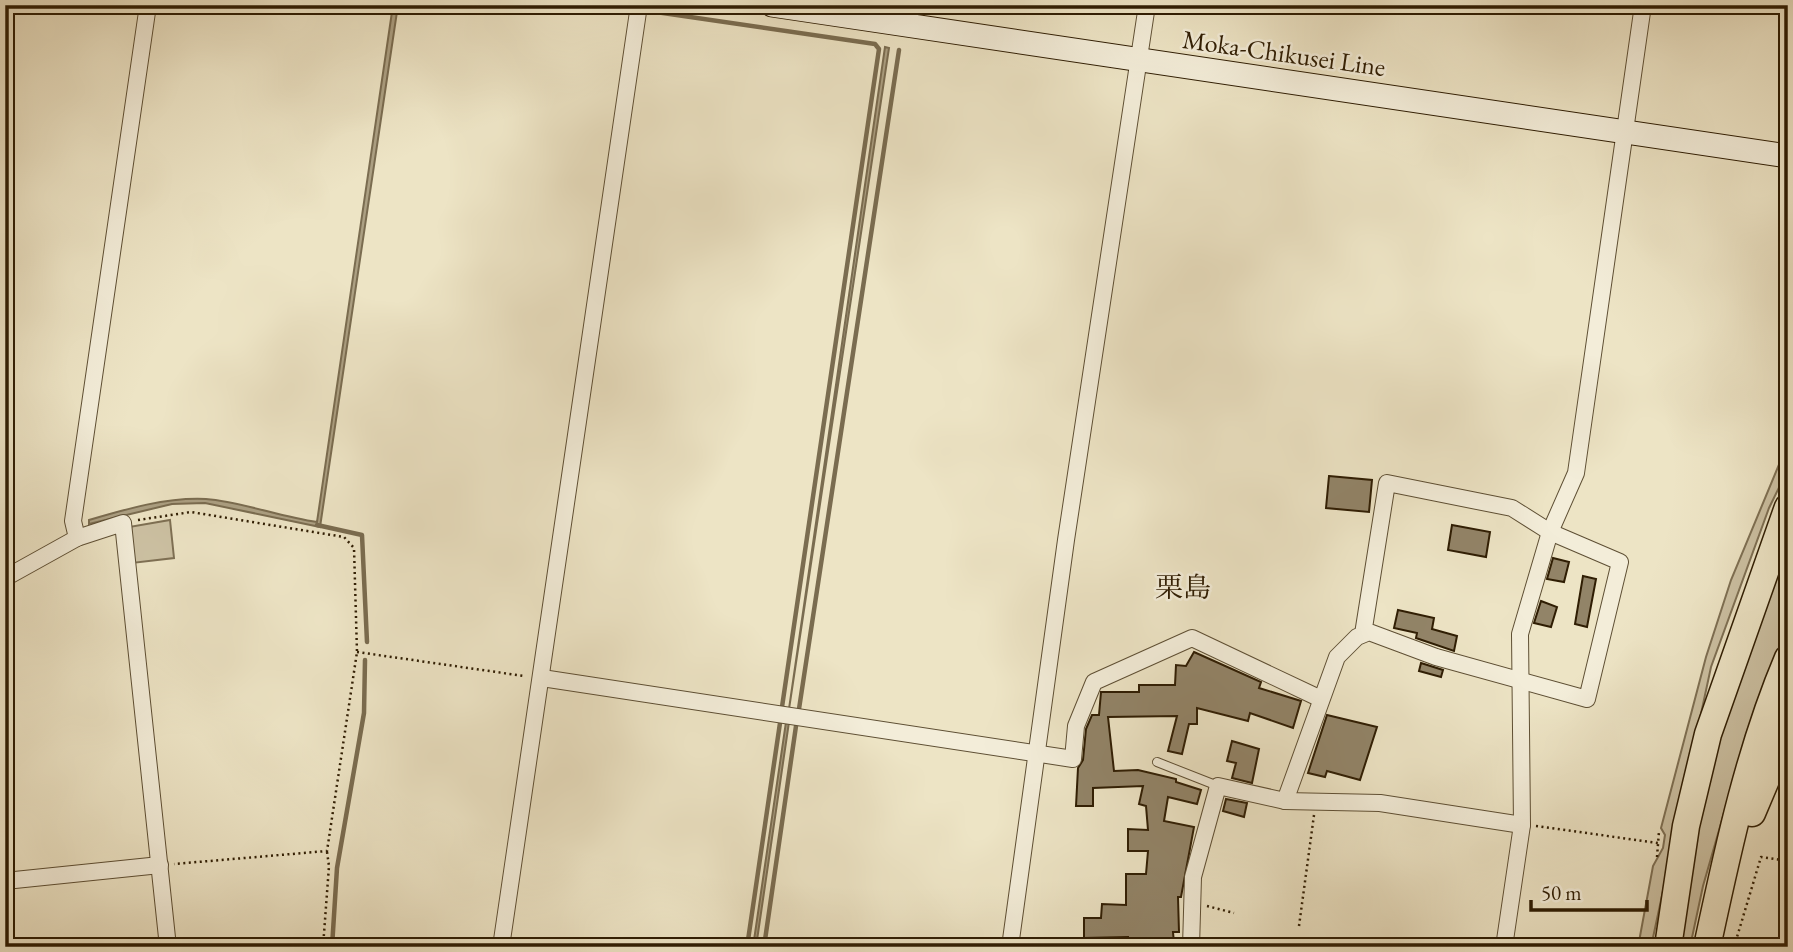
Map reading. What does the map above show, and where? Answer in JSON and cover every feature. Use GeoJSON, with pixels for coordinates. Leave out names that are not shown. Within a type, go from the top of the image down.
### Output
{"type":"FeatureCollection","features":[{"type":"Feature","properties":{"kind":"highway"},"geometry":{"type":"LineString","coordinates":[[1668,947],[1686,825],[1708,734],[1788,507]]}},
{"type":"Feature","properties":{"kind":"highway"},"geometry":{"type":"LineString","coordinates":[[1707,947],[1717,897],[1759,736],[1788,658]]}},
{"type":"Feature","properties":{"kind":"highway"},"geometry":{"type":"LineString","coordinates":[[1717,897],[1788,728]]}},
{"type":"Feature","properties":{"kind":"main road","name":"Moka-Chikusei Line"},"geometry":{"type":"LineString","coordinates":[[772,5],[1788,156]]}},
{"type":"Feature","properties":{"kind":"street"},"geometry":{"type":"LineString","coordinates":[[77,538],[73,520],[148,5]]}},
{"type":"Feature","properties":{"kind":"street"},"geometry":{"type":"LineString","coordinates":[[501,947],[639,5]]}},
{"type":"Feature","properties":{"kind":"street"},"geometry":{"type":"LineString","coordinates":[[1010,947],[1039,752],[1066,540],[1147,5]]}},
{"type":"Feature","properties":{"kind":"street"},"geometry":{"type":"LineString","coordinates":[[1504,947],[1522,824],[1523,682],[1520,634],[1550,532],[1576,473],[1643,5]]}},
{"type":"Feature","properties":{"kind":"street"},"geometry":{"type":"LineString","coordinates":[[1284,801],[1337,657],[1363,634],[1369,632],[1436,657],[1587,699],[1620,562],[1550,532],[1512,508],[1387,483],[1363,634]]}},
{"type":"Feature","properties":{"kind":"street"},"geometry":{"type":"LineString","coordinates":[[5,578],[77,538],[123,523],[168,947]]}},
{"type":"Feature","properties":{"kind":"street"},"geometry":{"type":"LineString","coordinates":[[542,678],[1073,759],[1076,726],[1094,682],[1192,638],[1321,699]]}},
{"type":"Feature","properties":{"kind":"street"},"geometry":{"type":"LineString","coordinates":[[1191,947],[1193,877],[1218,786],[1284,801],[1380,803],[1522,824]]}},
{"type":"Feature","properties":{"kind":"street"},"geometry":{"type":"LineString","coordinates":[[5,881],[160,865]]}},
{"type":"Feature","properties":{"kind":"lane"},"geometry":{"type":"LineString","coordinates":[[1157,762],[1218,786]]}},
{"type":"Feature","properties":{"kind":"path"},"geometry":{"type":"LineString","coordinates":[[123,523],[191,512],[344,537],[354,548],[357,652],[327,851],[329,866],[323,947]]}},
{"type":"Feature","properties":{"kind":"path"},"geometry":{"type":"LineString","coordinates":[[357,652],[542,678]]}},
{"type":"Feature","properties":{"kind":"path"},"geometry":{"type":"LineString","coordinates":[[1298,926],[1316,802]]}},
{"type":"Feature","properties":{"kind":"path"},"geometry":{"type":"LineString","coordinates":[[1522,824],[1658,843]]}},
{"type":"Feature","properties":{"kind":"path"},"geometry":{"type":"LineString","coordinates":[[1657,857],[1660,831]]}},
{"type":"Feature","properties":{"kind":"path"},"geometry":{"type":"LineString","coordinates":[[160,865],[327,851]]}},
{"type":"Feature","properties":{"kind":"path"},"geometry":{"type":"LineString","coordinates":[[1734,947],[1761,857],[1788,861]]}},
{"type":"Feature","properties":{"kind":"path"},"geometry":{"type":"LineString","coordinates":[[1193,905],[1234,914]]}},
{"type":"Feature","properties":{"kind":"shaded area"},"geometry":{"type":"Polygon","coordinates":[[[393,5],[398,5],[320,527],[205,503],[172,504],[89,524],[89,520],[132,508],[191,499],[234,503],[317,522],[393,5]]]}},
{"type":"Feature","properties":{"kind":"shaded area"},"geometry":{"type":"Polygon","coordinates":[[[885,47],[889,48],[789,709],[885,47]]]}},
{"type":"Feature","properties":{"kind":"shaded area"},"geometry":{"type":"Polygon","coordinates":[[[1788,443],[1788,469],[1769,508],[1711,667],[1651,947],[1638,947],[1653,866],[1663,848],[1665,835],[1661,828],[1706,657],[1731,580],[1788,443]]]}},
{"type":"Feature","properties":{"kind":"shaded area"},"geometry":{"type":"Polygon","coordinates":[[[170,520],[174,558],[132,563],[129,527],[170,520]]]}},
{"type":"Feature","properties":{"kind":"shaded area"},"geometry":{"type":"Polygon","coordinates":[[[1788,526],[1788,632],[1730,792],[1703,886],[1690,947],[1674,947],[1723,707],[1788,526]]]}},
{"type":"Feature","properties":{"kind":"shaded area"},"geometry":{"type":"Polygon","coordinates":[[[786,722],[789,722],[756,947],[753,947],[786,722]]]}},
{"type":"Feature","properties":{"kind":"building"},"geometry":{"type":"Polygon","coordinates":[[[1329,476],[1372,480],[1369,512],[1326,508],[1329,476]]]}},
{"type":"Feature","properties":{"kind":"building"},"geometry":{"type":"Polygon","coordinates":[[[1452,525],[1490,532],[1486,557],[1448,550],[1452,525]]]}},
{"type":"Feature","properties":{"kind":"building"},"geometry":{"type":"Polygon","coordinates":[[[1553,558],[1569,562],[1564,582],[1547,579],[1553,558]]]}},
{"type":"Feature","properties":{"kind":"building"},"geometry":{"type":"Polygon","coordinates":[[[1583,576],[1596,579],[1587,627],[1575,624],[1583,576]]]}},
{"type":"Feature","properties":{"kind":"building"},"geometry":{"type":"Polygon","coordinates":[[[1541,601],[1557,607],[1551,627],[1534,623],[1541,601]]]}},
{"type":"Feature","properties":{"kind":"building"},"geometry":{"type":"Polygon","coordinates":[[[1398,610],[1434,618],[1432,629],[1457,636],[1454,651],[1416,638],[1417,633],[1394,628],[1398,610]]]}},
{"type":"Feature","properties":{"kind":"building"},"geometry":{"type":"Polygon","coordinates":[[[1194,652],[1261,682],[1259,688],[1301,701],[1293,728],[1250,713],[1248,721],[1197,708],[1197,724],[1189,724],[1182,754],[1168,751],[1177,716],[1108,717],[1114,771],[1138,770],[1176,779],[1176,782],[1201,790],[1197,804],[1168,797],[1164,821],[1194,827],[1181,897],[1178,897],[1179,932],[1173,932],[1174,943],[1128,946],[1128,937],[1084,938],[1084,918],[1101,918],[1102,904],[1126,905],[1126,874],[1146,874],[1148,851],[1128,851],[1128,829],[1148,830],[1146,806],[1139,804],[1143,786],[1093,788],[1093,806],[1076,806],[1078,768],[1083,760],[1086,729],[1092,715],[1099,715],[1101,692],[1139,692],[1139,685],[1175,685],[1176,665],[1186,666],[1194,652]]]}},
{"type":"Feature","properties":{"kind":"building"},"geometry":{"type":"Polygon","coordinates":[[[1421,663],[1443,670],[1441,677],[1419,671],[1421,663]]]}},
{"type":"Feature","properties":{"kind":"building"},"geometry":{"type":"Polygon","coordinates":[[[1327,715],[1377,727],[1360,780],[1327,771],[1325,777],[1308,773],[1327,715]]]}},
{"type":"Feature","properties":{"kind":"building"},"geometry":{"type":"Polygon","coordinates":[[[1232,741],[1259,749],[1252,783],[1232,778],[1236,763],[1227,761],[1232,741]]]}},
{"type":"Feature","properties":{"kind":"building"},"geometry":{"type":"Polygon","coordinates":[[[1226,799],[1247,803],[1244,817],[1223,811],[1226,799]]]}},
{"type":"Feature","properties":{"kind":"waterway"},"geometry":{"type":"LineString","coordinates":[[613,5],[632,8]]}},
{"type":"Feature","properties":{"kind":"waterway"},"geometry":{"type":"LineString","coordinates":[[649,11],[875,44],[879,49],[782,707]]}},
{"type":"Feature","properties":{"kind":"waterway"},"geometry":{"type":"LineString","coordinates":[[799,709],[899,50]]}},
{"type":"Feature","properties":{"kind":"waterway"},"geometry":{"type":"LineString","coordinates":[[317,525],[362,535],[367,642]]}},
{"type":"Feature","properties":{"kind":"waterway"},"geometry":{"type":"LineString","coordinates":[[332,947],[337,868],[364,713],[365,660]]}},
{"type":"Feature","properties":{"kind":"waterway"},"geometry":{"type":"LineString","coordinates":[[747,947],[780,723]]}},
{"type":"Feature","properties":{"kind":"waterway"},"geometry":{"type":"LineString","coordinates":[[764,947],[796,726]]}},
{"type":"Feature","properties":{"kind":"district","name":"栗島"},"geometry":{"type":"Point","coordinates":[1183,587]}}]}
